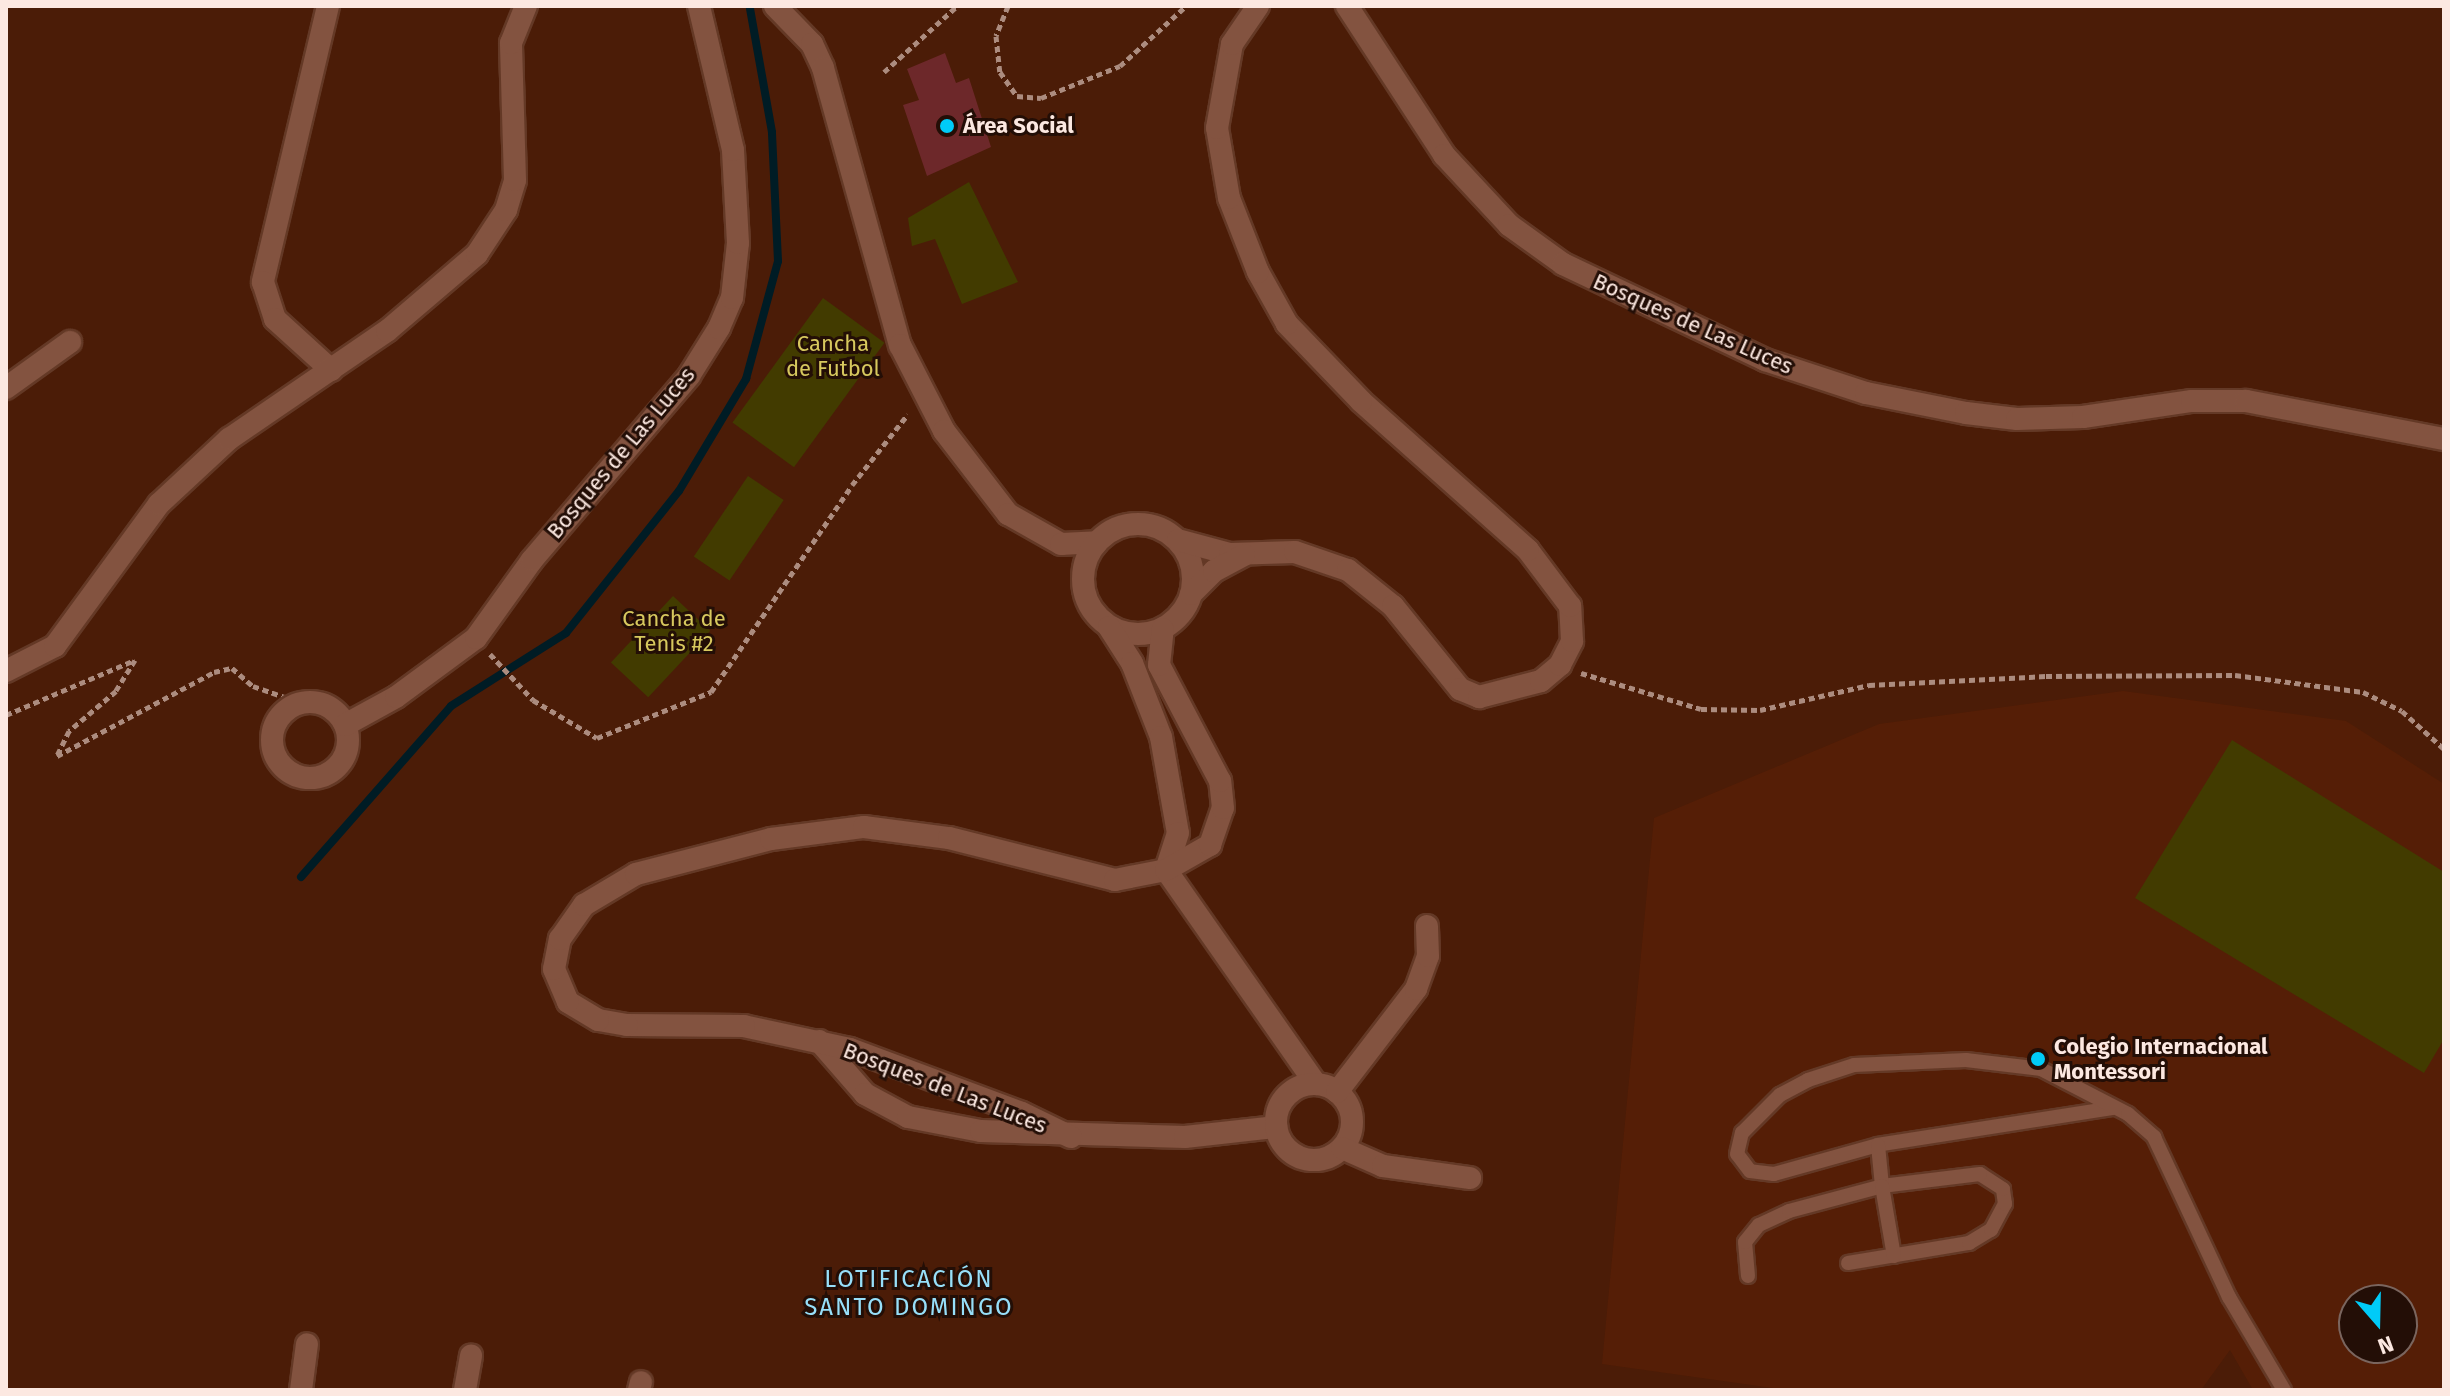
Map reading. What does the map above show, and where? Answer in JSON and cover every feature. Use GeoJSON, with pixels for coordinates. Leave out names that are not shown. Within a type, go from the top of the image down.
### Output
{"type":"FeatureCollection","features":[{"type":"Feature","properties":{"kind":"street"},"geometry":{"type":"LineString","coordinates":[[328,6],[263,282],[275,319],[331,370]]}},
{"type":"Feature","properties":{"kind":"street"},"geometry":{"type":"LineString","coordinates":[[6,671],[55,646],[159,504],[229,439],[331,370],[440,290],[477,254],[506,210],[517,150],[511,43],[526,6]]}},
{"type":"Feature","properties":{"kind":"street","name":"Bosques de Las Luces"},"geometry":{"type":"LineString","coordinates":[[345,725],[396,697],[476,638],[540,549],[689,376],[719,328],[732,298],[738,243],[734,166],[699,6]]}},
{"type":"Feature","properties":{"kind":"street"},"geometry":{"type":"LineString","coordinates":[[775,6],[812,44],[823,68],[900,345],[944,431],[1008,514],[1050,540],[1073,545],[1097,542]]}},
{"type":"Feature","properties":{"kind":"street"},"geometry":{"type":"LineString","coordinates":[[1082,583],[1083,566],[1097,542],[1117,527],[1135,523],[1158,528],[1178,540],[1212,552],[1295,552],[1348,570],[1393,606],[1460,689],[1479,697],[1541,681],[1560,665],[1572,641],[1570,606],[1528,550],[1350,390],[1287,324],[1258,272],[1229,198],[1217,128],[1232,44],[1258,6]]}},
{"type":"Feature","properties":{"kind":"street","name":"Bosques de Las Luces"},"geometry":{"type":"LineString","coordinates":[[1347,6],[1444,155],[1509,225],[1563,264],[1765,360],[1866,393],[1979,414],[2083,417],[2192,401],[2246,401],[2444,439]]}},
{"type":"Feature","properties":{"kind":"street"},"geometry":{"type":"LineString","coordinates":[[6,388],[70,342]]}},
{"type":"Feature","properties":{"kind":"street"},"geometry":{"type":"LineString","coordinates":[[1050,540],[1082,583],[1095,616],[1109,627],[1132,663],[1161,737],[1178,833],[1166,870],[1327,1088],[1346,1101],[1353,1125],[1342,1148],[1321,1160],[1308,1160],[1287,1149],[1276,1127],[1286,1096],[1327,1088],[1416,989],[1428,956],[1427,926]]}},
{"type":"Feature","properties":{"kind":"street"},"geometry":{"type":"LineString","coordinates":[[1178,540],[1193,568],[1191,594]]}},
{"type":"Feature","properties":{"kind":"street"},"geometry":{"type":"LineString","coordinates":[[1109,627],[1145,634],[1163,629],[1178,618],[1191,594],[1214,571],[1249,553]]}},
{"type":"Feature","properties":{"kind":"street","name":"Bosques de Las Luces"},"geometry":{"type":"LineString","coordinates":[[1071,1137],[1022,1113],[819,1041],[744,1026],[627,1025],[598,1020],[568,1002],[554,969],[560,939],[584,905],[636,874],[771,839],[864,827],[949,838],[1115,880],[1166,870],[1210,845],[1223,808],[1211,758],[1159,665],[1163,629]]}},
{"type":"Feature","properties":{"kind":"street"},"geometry":{"type":"LineString","coordinates":[[302,703],[327,706],[345,725],[347,749],[334,769],[313,778],[289,772],[274,754],[273,729],[289,708],[302,703]]}},
{"type":"Feature","properties":{"kind":"street","name":"Bosques de Las Luces"},"geometry":{"type":"LineString","coordinates":[[819,1041],[865,1094],[908,1117],[981,1131],[1071,1137],[1185,1137],[1276,1127]]}},
{"type":"Feature","properties":{"kind":"street"},"geometry":{"type":"LineString","coordinates":[[1342,1148],[1383,1166],[1470,1178]]}},
{"type":"Feature","properties":{"kind":"street"},"geometry":{"type":"LineString","coordinates":[[301,1390],[307,1344]]}},
{"type":"Feature","properties":{"kind":"street"},"geometry":{"type":"LineString","coordinates":[[465,1390],[471,1356]]}},
{"type":"Feature","properties":{"kind":"lane"},"geometry":{"type":"LineString","coordinates":[[2113,1108],[1878,1145],[1774,1174],[1750,1171],[1737,1154],[1742,1133],[1780,1095],[1808,1080],[1854,1065],[1966,1060],[2029,1067],[2113,1108],[2154,1137],[2229,1297],[2284,1390]]}},
{"type":"Feature","properties":{"kind":"lane"},"geometry":{"type":"LineString","coordinates":[[1878,1145],[1894,1256]]}},
{"type":"Feature","properties":{"kind":"lane"},"geometry":{"type":"LineString","coordinates":[[1748,1276],[1745,1242],[1759,1225],[1789,1211],[1882,1186],[1980,1174],[2003,1189],[2000,1218],[1980,1237],[1957,1247],[1848,1263]]}},
{"type":"Feature","properties":{"kind":"path"},"geometry":{"type":"LineString","coordinates":[[884,72],[957,6]]}},
{"type":"Feature","properties":{"kind":"path"},"geometry":{"type":"LineString","coordinates":[[1008,6],[996,36],[1000,72],[1017,96],[1041,98],[1120,66],[1186,6]]}},
{"type":"Feature","properties":{"kind":"path"},"geometry":{"type":"LineString","coordinates":[[487,650],[533,700],[597,738],[711,692],[852,485],[926,397]]}},
{"type":"Feature","properties":{"kind":"path"},"geometry":{"type":"LineString","coordinates":[[6,715],[135,660],[116,691],[69,731],[57,756],[214,672],[232,668],[253,686],[302,703]]}},
{"type":"Feature","properties":{"kind":"path"},"geometry":{"type":"LineString","coordinates":[[1560,665],[1622,689],[1701,709],[1760,710],[1883,684],[2235,675],[2363,692],[2402,711],[2444,749]]}},
{"type":"Feature","properties":{"kind":"shaded area","name":"Colegio Internacional Montessori"},"geometry":{"type":"Polygon","coordinates":[[[2123,691],[2346,721],[2444,784],[2444,1390],[2253,1390],[2230,1350],[2201,1390],[1788,1390],[1602,1364],[1654,818],[1879,724],[2123,691]]]}},
{"type":"Feature","properties":{"kind":"green space"},"geometry":{"type":"Polygon","coordinates":[[[969,182],[1018,282],[962,304],[935,239],[912,246],[908,218],[969,182]]]}},
{"type":"Feature","properties":{"kind":"green space","name":"Cancha de Futbol"},"geometry":{"type":"Polygon","coordinates":[[[823,298],[884,343],[794,467],[732,423],[823,298]]]}},
{"type":"Feature","properties":{"kind":"green space"},"geometry":{"type":"Polygon","coordinates":[[[748,476],[784,500],[729,580],[694,556],[748,476]]]}},
{"type":"Feature","properties":{"kind":"green space","name":"Cancha de Tenis #2"},"geometry":{"type":"Polygon","coordinates":[[[673,596],[710,631],[648,697],[611,663],[673,596]]]}},
{"type":"Feature","properties":{"kind":"green space"},"geometry":{"type":"Polygon","coordinates":[[[2232,740],[2444,872],[2444,1039],[2424,1073],[2135,898],[2232,740]]]}},
{"type":"Feature","properties":{"kind":"building","name":"Área Social"},"geometry":{"type":"Polygon","coordinates":[[[945,53],[956,83],[969,78],[991,147],[927,176],[903,105],[919,100],[907,69],[945,53]]]}},
{"type":"Feature","properties":{"kind":"waterway"},"geometry":{"type":"LineString","coordinates":[[301,877],[451,706],[566,633],[679,491],[746,379],[778,261],[772,132],[750,8]]}},
{"type":"Feature","properties":{"kind":"place","name":"Área Social"},"geometry":{"type":"Point","coordinates":[947,126]}},
{"type":"Feature","properties":{"kind":"place","name":"Colegio Internacional Montessori"},"geometry":{"type":"Point","coordinates":[2038,1059]}},
{"type":"Feature","properties":{"kind":"district","name":"LOTIFICACIÓN SANTO DOMINGO"},"geometry":{"type":"Point","coordinates":[909,1294]}}]}
